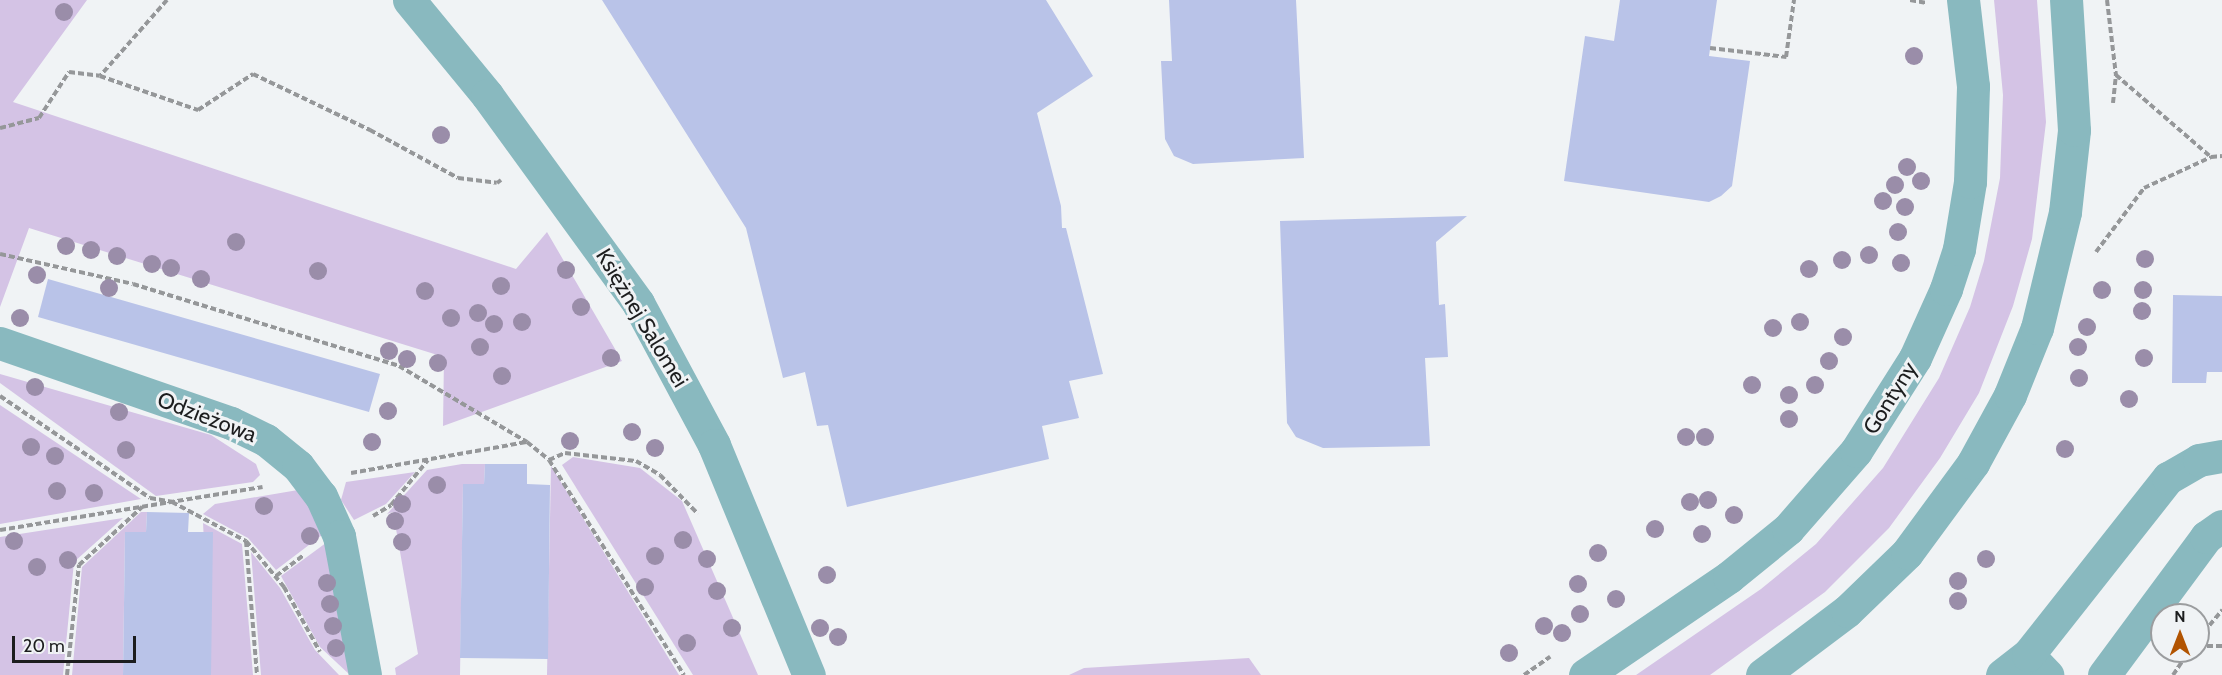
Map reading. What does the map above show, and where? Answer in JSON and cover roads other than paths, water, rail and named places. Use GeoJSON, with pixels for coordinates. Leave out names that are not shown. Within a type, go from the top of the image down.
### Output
{"type":"FeatureCollection","features":[{"type":"Feature","properties":{"kind":"street","name":"Gontyny"},"geometry":{"type":"LineString","coordinates":[[1585,675],[1729,576],[1788,529],[1856,451],[1915,358],[1946,289],[1959,249],[1970,182],[1973,86],[1963,0]]}},
{"type":"Feature","properties":{"kind":"street"},"geometry":{"type":"LineString","coordinates":[[1762,675],[1847,611],[1907,553],[1968,471],[2010,395],[2043,309],[2067,204],[2074,130],[2066,0]]}},
{"type":"Feature","properties":{"kind":"street","name":"Księżnej Salomei"},"geometry":{"type":"LineString","coordinates":[[420,4],[528,154],[598,245],[676,370],[714,445],[809,675]]}},
{"type":"Feature","properties":{"kind":"street","name":"Odzieżowa"},"geometry":{"type":"LineString","coordinates":[[0,344],[231,423],[266,440],[309,480],[321,495],[336,530],[347,569],[365,675]]}},
{"type":"Feature","properties":{"kind":"street"},"geometry":{"type":"LineString","coordinates":[[2002,675],[2038,665],[2168,478],[2199,460],[2222,456]]}},
{"type":"Feature","properties":{"kind":"street"},"geometry":{"type":"LineString","coordinates":[[2104,675],[2206,537],[2222,526]]}}]}
